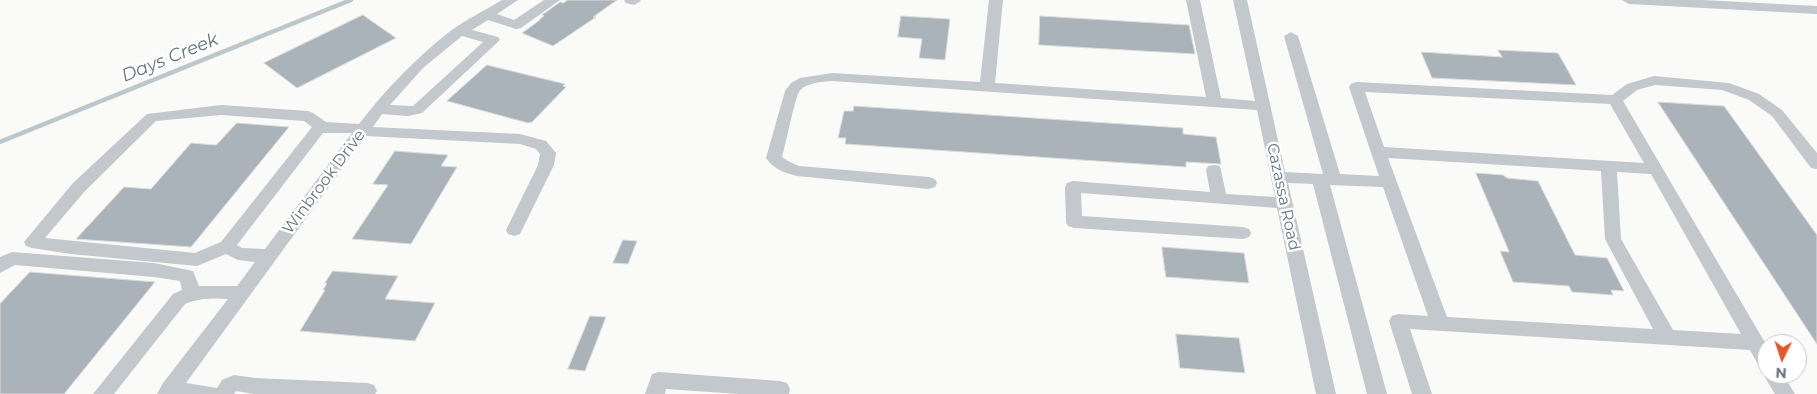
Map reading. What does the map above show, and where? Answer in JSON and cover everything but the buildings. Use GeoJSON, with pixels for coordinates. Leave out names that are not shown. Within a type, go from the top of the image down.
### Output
{"type":"FeatureCollection","features":[{"type":"Feature","properties":{"kind":"street","name":"Winbrook Drive"},"geometry":{"type":"LineString","coordinates":[[169,392],[378,109],[418,65],[461,31],[510,0]]}},
{"type":"Feature","properties":{"kind":"street"},"geometry":{"type":"LineString","coordinates":[[487,15],[516,25],[552,0]]}},
{"type":"Feature","properties":{"kind":"street"},"geometry":{"type":"LineString","coordinates":[[987,88],[996,0]]}},
{"type":"Feature","properties":{"kind":"street"},"geometry":{"type":"LineString","coordinates":[[1194,0],[1215,103]]}},
{"type":"Feature","properties":{"kind":"street","name":"Cazassa Road"},"geometry":{"type":"LineString","coordinates":[[1240,0],[1326,394]]}},
{"type":"Feature","properties":{"kind":"street"},"geometry":{"type":"LineString","coordinates":[[1629,0],[1817,10]]}},
{"type":"Feature","properties":{"kind":"street"},"geometry":{"type":"LineString","coordinates":[[378,109],[408,112],[417,110],[493,40],[461,31]]}},
{"type":"Feature","properties":{"kind":"street"},"geometry":{"type":"LineString","coordinates":[[1291,36],[1377,394]]}},
{"type":"Feature","properties":{"kind":"street"},"geometry":{"type":"LineString","coordinates":[[928,183],[797,171],[782,165],[774,158],[792,92],[797,85],[810,79],[832,77],[1263,106]]}},
{"type":"Feature","properties":{"kind":"street"},"geometry":{"type":"LineString","coordinates":[[1440,324],[1356,87],[1615,100],[1632,87],[1654,80],[1724,86],[1754,97],[1777,113],[1817,164]]}},
{"type":"Feature","properties":{"kind":"street"},"geometry":{"type":"LineString","coordinates":[[1615,100],[1756,343]]}},
{"type":"Feature","properties":{"kind":"street"},"geometry":{"type":"LineString","coordinates":[[322,126],[228,246],[197,260],[71,248],[32,242],[79,187],[152,117],[221,110],[308,116],[322,126],[520,139],[541,145],[548,153],[546,165],[514,230]]}},
{"type":"Feature","properties":{"kind":"street"},"geometry":{"type":"LineString","coordinates":[[1378,152],[1656,169]]}},
{"type":"Feature","properties":{"kind":"street"},"geometry":{"type":"LineString","coordinates":[[1609,166],[1613,238],[1667,337]]}},
{"type":"Feature","properties":{"kind":"street"},"geometry":{"type":"LineString","coordinates":[[1214,170],[1220,199]]}},
{"type":"Feature","properties":{"kind":"street"},"geometry":{"type":"LineString","coordinates":[[1278,177],[1389,182]]}},
{"type":"Feature","properties":{"kind":"street"},"geometry":{"type":"LineString","coordinates":[[1243,233],[1074,222],[1072,187],[1284,203]]}},
{"type":"Feature","properties":{"kind":"street"},"geometry":{"type":"LineString","coordinates":[[228,246],[238,254],[269,256]]}},
{"type":"Feature","properties":{"kind":"street"},"geometry":{"type":"LineString","coordinates":[[0,266],[12,258],[154,270],[187,276],[192,292]]}},
{"type":"Feature","properties":{"kind":"street"},"geometry":{"type":"LineString","coordinates":[[103,394],[179,299],[192,292],[207,290],[242,292]]}},
{"type":"Feature","properties":{"kind":"street"},"geometry":{"type":"LineString","coordinates":[[1422,394],[1398,321],[1756,343]]}},
{"type":"Feature","properties":{"kind":"street"},"geometry":{"type":"LineString","coordinates":[[655,394],[660,380],[780,389],[778,394]]}},
{"type":"Feature","properties":{"kind":"street"},"geometry":{"type":"LineString","coordinates":[[224,394],[228,386],[234,383],[255,386],[367,391]]}},
{"type":"Feature","properties":{"kind":"street"},"geometry":{"type":"LineString","coordinates":[[169,392],[212,394]]}},
{"type":"Feature","properties":{"kind":"waterway","name":"Days Creek"},"geometry":{"type":"LineString","coordinates":[[0,142],[351,0]]}}]}
